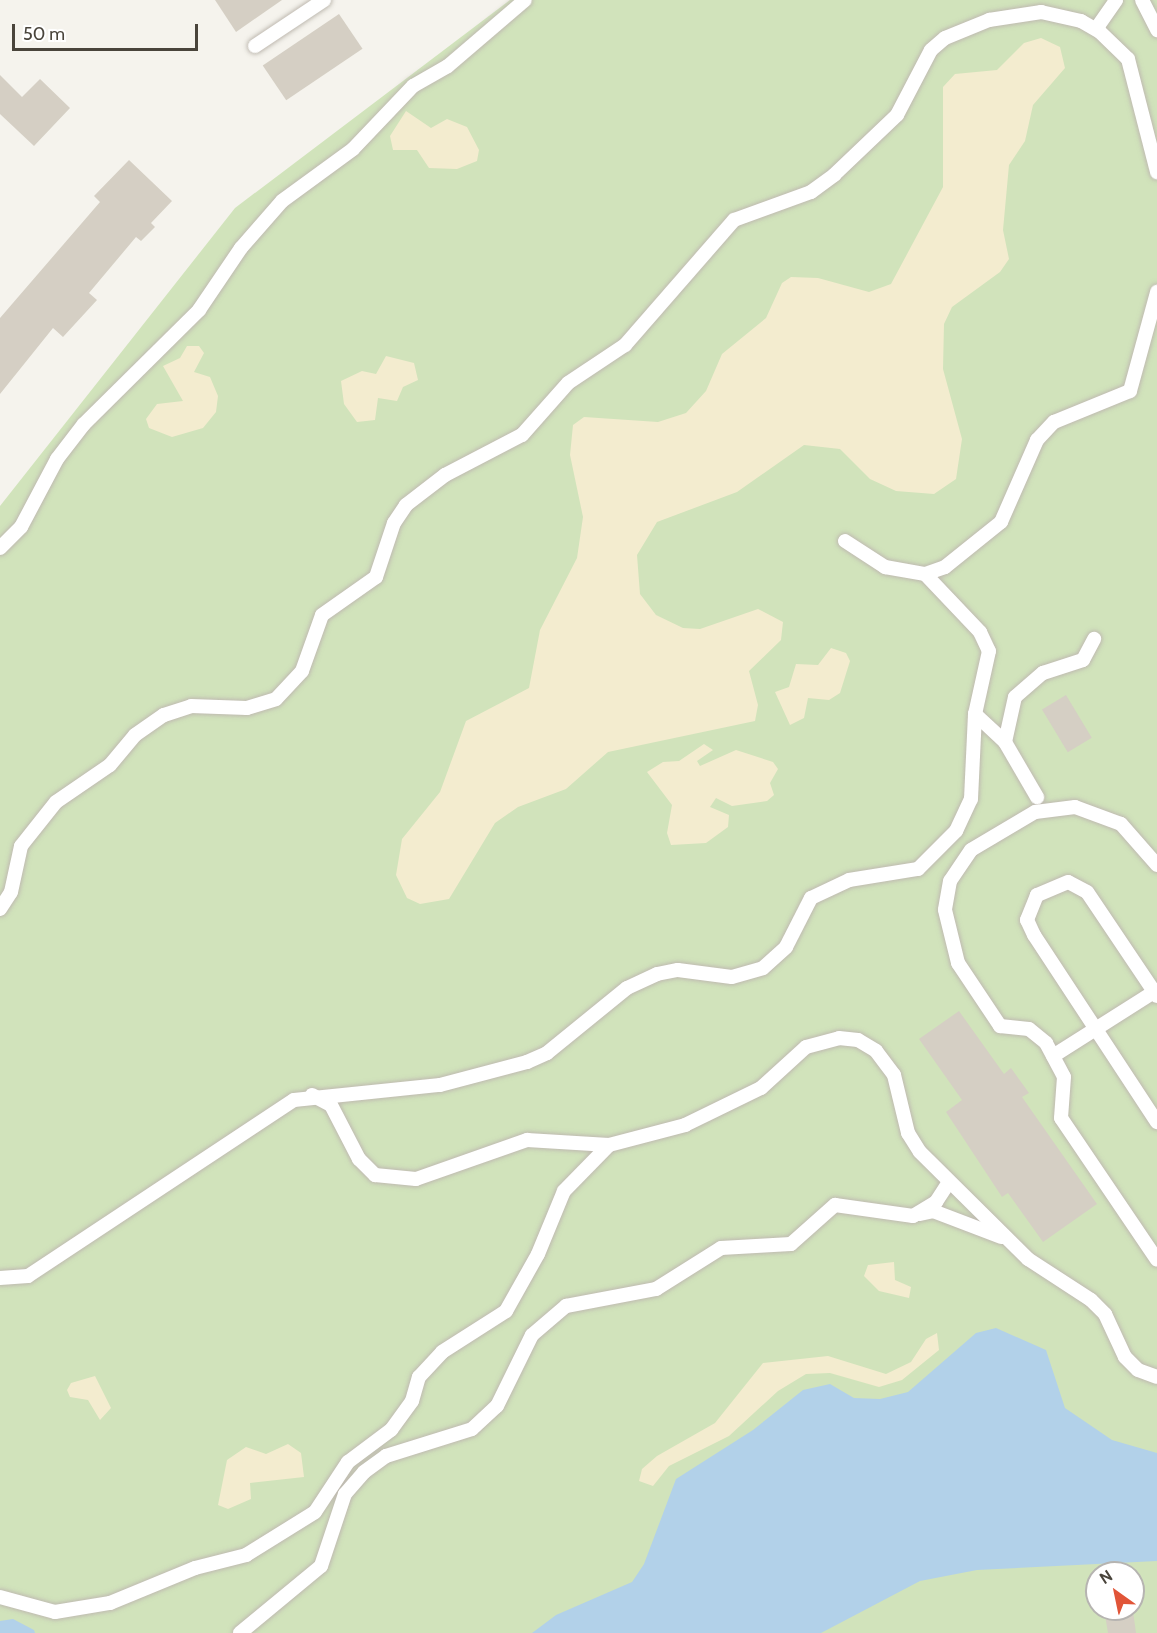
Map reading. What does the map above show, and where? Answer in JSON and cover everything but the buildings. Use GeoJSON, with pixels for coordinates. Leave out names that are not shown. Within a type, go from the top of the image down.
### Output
{"type":"FeatureCollection","features":[{"type":"Feature","properties":{"kind":"lane"},"geometry":{"type":"LineString","coordinates":[[255,46],[324,0]]}},
{"type":"Feature","properties":{"kind":"lane"},"geometry":{"type":"LineString","coordinates":[[0,548],[21,527],[57,459],[84,424],[199,310],[229,264],[282,201],[353,149],[413,86],[448,66],[525,0]]}},
{"type":"Feature","properties":{"kind":"lane"},"geometry":{"type":"LineString","coordinates":[[1096,29],[1116,0]]}},
{"type":"Feature","properties":{"kind":"lane"},"geometry":{"type":"LineString","coordinates":[[1142,0],[1157,30]]}},
{"type":"Feature","properties":{"kind":"lane"},"geometry":{"type":"LineString","coordinates":[[0,909],[11,892],[21,846],[56,802],[110,765],[135,735],[164,715],[191,706],[247,708],[276,699],[302,671],[322,615],[376,577],[394,523],[406,505],[445,475],[522,435],[568,383],[625,345],[734,220],[811,192],[834,176],[897,115],[931,50],[945,38],[989,20],[1041,12],[1096,29],[1128,59],[1157,172]]}},
{"type":"Feature","properties":{"kind":"lane"},"geometry":{"type":"LineString","coordinates":[[845,541],[885,567],[925,574],[945,567],[1000,522],[1037,440],[1054,422],[1130,391],[1157,292]]}},
{"type":"Feature","properties":{"kind":"lane"},"geometry":{"type":"LineString","coordinates":[[0,1278],[28,1276],[205,1161],[265,1114],[312,1095],[440,1084],[527,1062],[547,1053],[627,988],[657,974],[678,970],[732,977],[763,968],[786,947],[811,898],[849,880],[918,869],[956,831],[971,799],[975,714],[987,665],[986,641],[925,574]]}},
{"type":"Feature","properties":{"kind":"lane"},"geometry":{"type":"LineString","coordinates":[[1005,742],[1021,690],[1043,673],[1083,660],[1094,639]]}},
{"type":"Feature","properties":{"kind":"lane"},"geometry":{"type":"LineString","coordinates":[[975,714],[1005,742],[1037,797]]}},
{"type":"Feature","properties":{"kind":"lane"},"geometry":{"type":"LineString","coordinates":[[1157,865],[1121,824],[1075,807],[1035,812],[1005,827],[972,850],[950,881],[945,910],[958,963],[1000,1026],[1029,1029],[1053,1056],[1064,1077],[1061,1118],[1157,1260]]}},
{"type":"Feature","properties":{"kind":"lane"},"geometry":{"type":"LineString","coordinates":[[1053,1056],[1098,1028],[1156,993],[1087,892],[1068,882],[1037,895],[1027,920],[1098,1028],[1157,1122]]}},
{"type":"Feature","properties":{"kind":"lane"},"geometry":{"type":"LineString","coordinates":[[312,1095],[331,1105],[359,1159],[375,1175],[391,1179],[416,1179],[526,1140],[609,1145],[685,1125],[751,1093],[806,1047],[858,1040],[876,1051],[894,1075],[908,1133],[949,1182],[1028,1259]]}},
{"type":"Feature","properties":{"kind":"lane"},"geometry":{"type":"LineString","coordinates":[[0,1597],[55,1612],[110,1603],[195,1568],[246,1555],[315,1512],[348,1462],[391,1430],[412,1401],[419,1377],[442,1352],[506,1311],[538,1254],[564,1191],[609,1145]]}},
{"type":"Feature","properties":{"kind":"lane"},"geometry":{"type":"LineString","coordinates":[[913,1216],[936,1203],[949,1182]]}},
{"type":"Feature","properties":{"kind":"lane"},"geometry":{"type":"LineString","coordinates":[[240,1633],[321,1566],[345,1494],[364,1472],[386,1456],[472,1429],[497,1406],[532,1335],[566,1306],[656,1289],[721,1248],[792,1244],[835,1205],[913,1216],[933,1211],[957,1218],[1001,1238],[1028,1259],[1091,1300],[1105,1314],[1125,1357],[1138,1370],[1157,1377]]}},
{"type":"Feature","properties":{"kind":"green space"},"geometry":{"type":"Polygon","coordinates":[[[510,0],[1157,0],[1157,1633],[0,1633],[0,506],[235,208],[510,0]]]}},
{"type":"Feature","properties":{"kind":"sand"},"geometry":{"type":"Polygon","coordinates":[[[1041,38],[1060,47],[1065,68],[1033,105],[1025,141],[1009,165],[1003,230],[1009,259],[1000,272],[952,307],[944,324],[943,369],[962,439],[956,479],[934,494],[896,491],[870,479],[840,449],[804,445],[737,492],[657,522],[637,555],[640,594],[656,615],[683,628],[700,629],[758,609],[783,622],[781,640],[749,671],[758,705],[755,721],[608,752],[566,789],[518,807],[495,823],[449,899],[420,904],[407,898],[396,875],[402,839],[440,792],[466,721],[529,688],[540,630],[577,558],[583,517],[570,455],[573,425],[584,417],[658,422],[686,413],[706,391],[722,354],[766,318],[782,283],[791,277],[818,278],[869,292],[891,284],[943,187],[943,87],[955,74],[997,70],[1024,43],[1041,38]]]}},
{"type":"Feature","properties":{"kind":"sand"},"geometry":{"type":"Polygon","coordinates":[[[406,111],[431,128],[447,119],[467,127],[479,150],[477,161],[457,169],[429,168],[417,150],[393,150],[390,136],[406,111]]]}},
{"type":"Feature","properties":{"kind":"sand"},"geometry":{"type":"Polygon","coordinates":[[[187,346],[199,346],[204,353],[194,372],[210,377],[218,396],[216,412],[203,428],[172,437],[149,428],[146,419],[157,404],[183,401],[163,366],[180,358],[187,346]]]}},
{"type":"Feature","properties":{"kind":"sand"},"geometry":{"type":"Polygon","coordinates":[[[386,356],[414,363],[418,380],[403,387],[397,401],[378,398],[375,420],[357,422],[344,404],[341,381],[362,371],[376,374],[386,356]]]}},
{"type":"Feature","properties":{"kind":"sand"},"geometry":{"type":"Polygon","coordinates":[[[831,648],[846,653],[850,661],[840,693],[829,700],[808,698],[804,718],[790,725],[775,692],[789,687],[796,664],[818,665],[831,648]]]}},
{"type":"Feature","properties":{"kind":"sand"},"geometry":{"type":"Polygon","coordinates":[[[704,744],[713,750],[697,761],[700,766],[736,750],[773,762],[778,769],[770,783],[774,795],[767,801],[732,806],[716,798],[710,807],[729,815],[728,827],[706,843],[671,845],[667,833],[672,805],[647,772],[663,762],[679,761],[704,744]]]}},
{"type":"Feature","properties":{"kind":"sand"},"geometry":{"type":"Polygon","coordinates":[[[894,1262],[895,1280],[911,1287],[909,1298],[879,1291],[864,1276],[868,1265],[894,1262]]]}},
{"type":"Feature","properties":{"kind":"sand"},"geometry":{"type":"Polygon","coordinates":[[[937,1333],[939,1350],[902,1380],[879,1387],[830,1373],[806,1374],[778,1391],[729,1436],[669,1466],[653,1486],[639,1481],[642,1469],[657,1456],[715,1423],[763,1363],[828,1356],[886,1374],[911,1362],[926,1339],[937,1333]]]}},
{"type":"Feature","properties":{"kind":"sand"},"geometry":{"type":"Polygon","coordinates":[[[95,1376],[111,1408],[100,1420],[88,1400],[70,1397],[67,1390],[71,1383],[95,1376]]]}},
{"type":"Feature","properties":{"kind":"sand"},"geometry":{"type":"Polygon","coordinates":[[[288,1444],[301,1453],[304,1477],[250,1483],[251,1499],[228,1509],[218,1505],[227,1460],[246,1447],[266,1454],[288,1444]]]}},
{"type":"Feature","properties":{"kind":"water"},"geometry":{"type":"Polygon","coordinates":[[[996,1328],[1046,1350],[1065,1408],[1112,1440],[1157,1453],[1157,1561],[1085,1561],[1085,1565],[977,1570],[920,1581],[821,1633],[532,1633],[556,1615],[632,1582],[644,1564],[676,1479],[753,1430],[803,1390],[830,1384],[854,1398],[880,1399],[908,1392],[976,1333],[996,1328]]]}},
{"type":"Feature","properties":{"kind":"water"},"geometry":{"type":"Polygon","coordinates":[[[13,1619],[34,1630],[35,1633],[0,1633],[0,1621],[13,1619]]]}}]}
